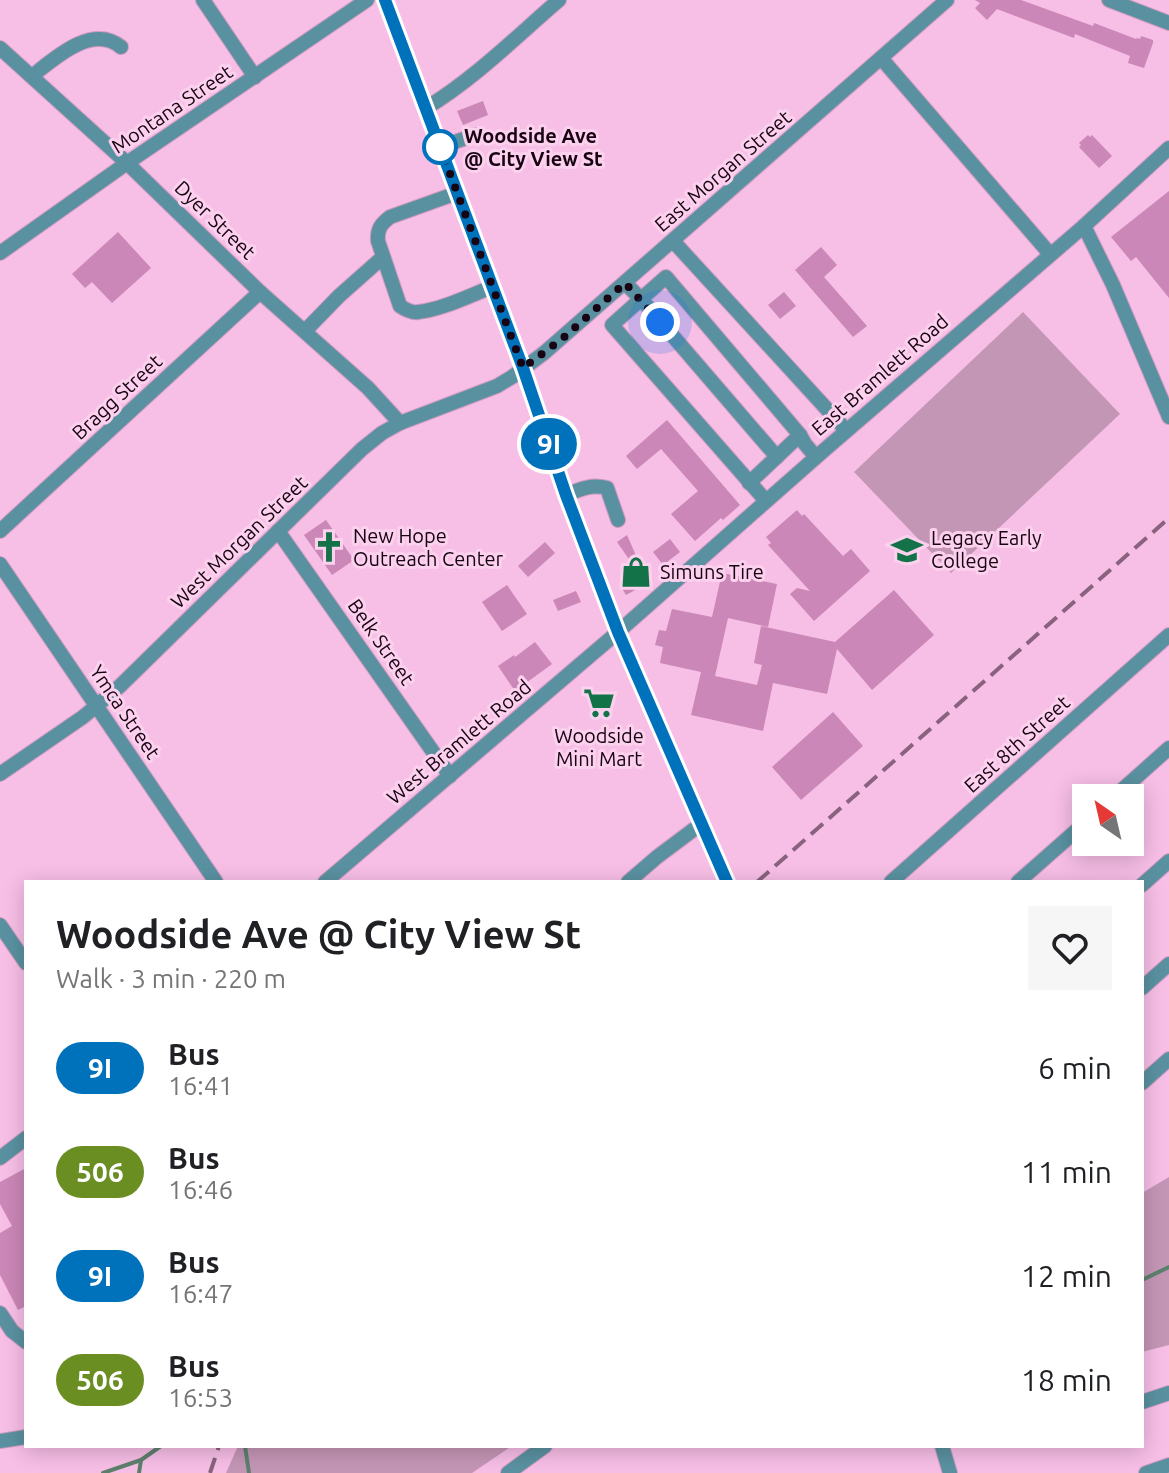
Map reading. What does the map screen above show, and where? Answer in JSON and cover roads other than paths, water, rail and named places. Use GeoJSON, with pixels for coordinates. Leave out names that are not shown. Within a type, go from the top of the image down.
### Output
{"type":"FeatureCollection","features":[{"type":"Feature","properties":{"kind":"street"},"geometry":{"type":"LineString","coordinates":[[203,0],[255,77]]}},
{"type":"Feature","properties":{"kind":"street","name":"Montana Street"},"geometry":{"type":"LineString","coordinates":[[0,253],[367,0]]}},
{"type":"Feature","properties":{"kind":"street"},"geometry":{"type":"LineString","coordinates":[[385,0],[618,632],[726,880]]}},
{"type":"Feature","properties":{"kind":"street"},"geometry":{"type":"LineString","coordinates":[[426,108],[481,68],[559,0]]}},
{"type":"Feature","properties":{"kind":"street","name":"East Morgan Street"},"geometry":{"type":"LineString","coordinates":[[523,368],[562,339],[947,0]]}},
{"type":"Feature","properties":{"kind":"street"},"geometry":{"type":"LineString","coordinates":[[1109,0],[1169,23]]}},
{"type":"Feature","properties":{"kind":"street"},"geometry":{"type":"LineString","coordinates":[[32,76],[81,43],[106,39],[121,47]]}},
{"type":"Feature","properties":{"kind":"street","name":"Dyer Street"},"geometry":{"type":"LineString","coordinates":[[0,48],[127,163],[260,292],[368,388],[400,423]]}},
{"type":"Feature","properties":{"kind":"street"},"geometry":{"type":"LineString","coordinates":[[881,58],[1050,254]]}},
{"type":"Feature","properties":{"kind":"street"},"geometry":{"type":"LineString","coordinates":[[440,147],[475,135]]}},
{"type":"Feature","properties":{"kind":"street","name":"East Bramlett Road"},"geometry":{"type":"LineString","coordinates":[[618,632],[846,430],[1084,226],[1169,148]]}},
{"type":"Feature","properties":{"kind":"street"},"geometry":{"type":"LineString","coordinates":[[457,193],[390,217],[377,231],[400,306],[407,311],[418,312],[492,287]]}},
{"type":"Feature","properties":{"kind":"street"},"geometry":{"type":"LineString","coordinates":[[1084,226],[1162,382],[1169,417]]}},
{"type":"Feature","properties":{"kind":"street"},"geometry":{"type":"LineString","coordinates":[[673,241],[846,430]]}},
{"type":"Feature","properties":{"kind":"street"},"geometry":{"type":"LineString","coordinates":[[305,331],[383,257]]}},
{"type":"Feature","properties":{"kind":"street"},"geometry":{"type":"LineString","coordinates":[[766,501],[612,325],[666,277],[816,457]]}},
{"type":"Feature","properties":{"kind":"street"},"geometry":{"type":"LineString","coordinates":[[625,283],[777,457]]}},
{"type":"Feature","properties":{"kind":"street","name":"Bragg Street"},"geometry":{"type":"LineString","coordinates":[[0,531],[260,292]]}},
{"type":"Feature","properties":{"kind":"street","name":"West Morgan Street"},"geometry":{"type":"LineString","coordinates":[[0,774],[83,717],[120,686],[382,433],[400,423],[497,386],[523,368]]}},
{"type":"Feature","properties":{"kind":"street"},"geometry":{"type":"LineString","coordinates":[[749,483],[800,435]]}},
{"type":"Feature","properties":{"kind":"street"},"geometry":{"type":"LineString","coordinates":[[566,495],[586,488],[607,488],[618,520]]}},
{"type":"Feature","properties":{"kind":"street","name":"Belk Street"},"geometry":{"type":"LineString","coordinates":[[278,531],[450,776]]}},
{"type":"Feature","properties":{"kind":"street","name":"Ymca Street"},"geometry":{"type":"LineString","coordinates":[[0,564],[215,880]]}},
{"type":"Feature","properties":{"kind":"street","name":"West Bramlett Road"},"geometry":{"type":"LineString","coordinates":[[327,880],[618,632]]}},
{"type":"Feature","properties":{"kind":"street","name":"East 8th Street"},"geometry":{"type":"LineString","coordinates":[[893,880],[1169,635]]}},
{"type":"Feature","properties":{"kind":"street"},"geometry":{"type":"LineString","coordinates":[[1129,784],[1169,748]]}},
{"type":"Feature","properties":{"kind":"street"},"geometry":{"type":"LineString","coordinates":[[630,880],[701,824]]}},
{"type":"Feature","properties":{"kind":"street"},"geometry":{"type":"LineString","coordinates":[[1020,880],[1072,834]]}},
{"type":"Feature","properties":{"kind":"street"},"geometry":{"type":"LineString","coordinates":[[1144,883],[1169,861]]}},
{"type":"Feature","properties":{"kind":"street"},"geometry":{"type":"LineString","coordinates":[[0,925],[24,960]]}},
{"type":"Feature","properties":{"kind":"street"},"geometry":{"type":"LineString","coordinates":[[1144,986],[1169,964]]}},
{"type":"Feature","properties":{"kind":"street"},"geometry":{"type":"LineString","coordinates":[[1144,1081],[1169,1059]]}},
{"type":"Feature","properties":{"kind":"street"},"geometry":{"type":"LineString","coordinates":[[0,1158],[24,1140]]}},
{"type":"Feature","properties":{"kind":"street"},"geometry":{"type":"LineString","coordinates":[[0,1313],[12,1331],[24,1340]]}},
{"type":"Feature","properties":{"kind":"street"},"geometry":{"type":"LineString","coordinates":[[1144,1401],[1169,1393]]}},
{"type":"Feature","properties":{"kind":"street"},"geometry":{"type":"LineString","coordinates":[[0,1441],[24,1437]]}},
{"type":"Feature","properties":{"kind":"street"},"geometry":{"type":"LineString","coordinates":[[508,1473],[542,1448]]}},
{"type":"Feature","properties":{"kind":"street"},"geometry":{"type":"LineString","coordinates":[[943,1448],[950,1473]]}},
{"type":"Feature","properties":{"kind":"street"},"geometry":{"type":"LineString","coordinates":[[1146,1473],[1169,1465]]}},
{"type":"Feature","properties":{"kind":"waterway"},"geometry":{"type":"LineString","coordinates":[[1144,1279],[1169,1267]]}},
{"type":"Feature","properties":{"kind":"waterway"},"geometry":{"type":"LineString","coordinates":[[103,1473],[141,1460],[158,1448]]}},
{"type":"Feature","properties":{"kind":"waterway"},"geometry":{"type":"LineString","coordinates":[[245,1448],[249,1473]]}},
{"type":"Feature","properties":{"kind":"waterway"},"geometry":{"type":"LineString","coordinates":[[139,1473],[141,1460]]}},
{"type":"Feature","properties":{"kind":"railway"},"geometry":{"type":"LineString","coordinates":[[759,880],[1169,518]]}},
{"type":"Feature","properties":{"kind":"railway"},"geometry":{"type":"LineString","coordinates":[[210,1473],[218,1448]]}},
{"type":"Feature","properties":{"kind":"place","name":"Woodside Ave @ City View St"},"geometry":{"type":"Point","coordinates":[440,147]}},
{"type":"Feature","properties":{"kind":"place","name":"New Hope Outreach Center"},"geometry":{"type":"Point","coordinates":[329,547]}},
{"type":"Feature","properties":{"kind":"place","name":"Legacy Early College"},"geometry":{"type":"Point","coordinates":[907,550]}},
{"type":"Feature","properties":{"kind":"place","name":"Simuns Tire"},"geometry":{"type":"Point","coordinates":[636,572]}},
{"type":"Feature","properties":{"kind":"place","name":"Woodside Mini Mart"},"geometry":{"type":"Point","coordinates":[599,703]}}]}
